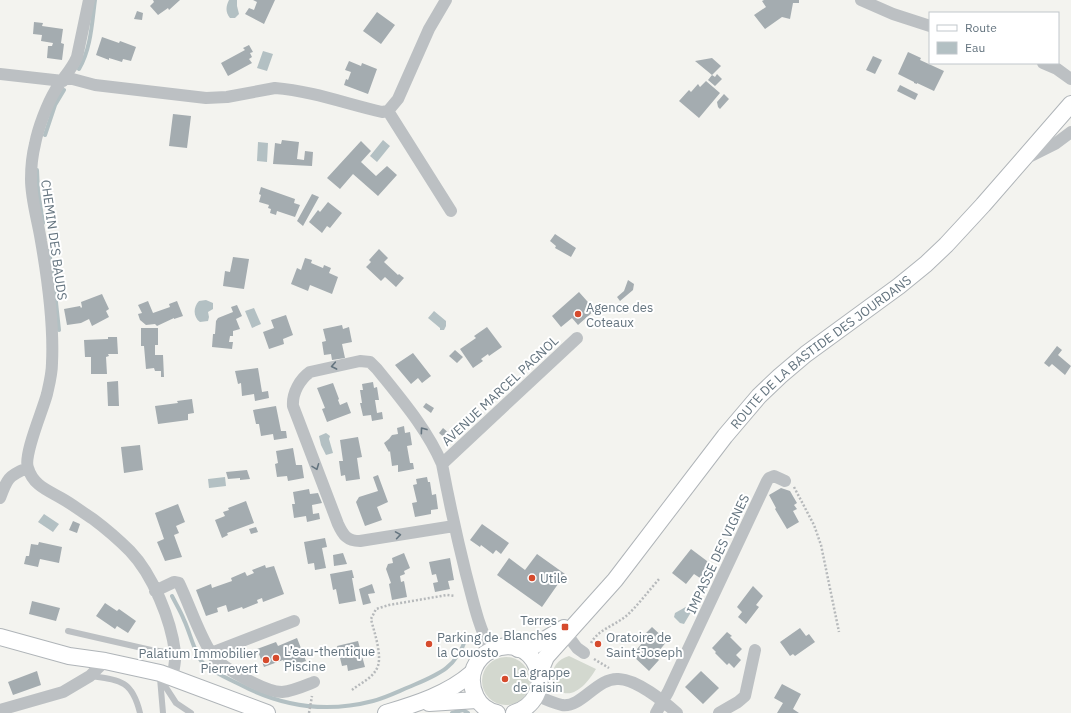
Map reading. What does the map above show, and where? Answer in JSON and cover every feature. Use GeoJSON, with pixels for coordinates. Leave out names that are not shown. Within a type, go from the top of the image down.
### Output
{"type":"FeatureCollection","features":[{"type":"Feature","properties":{"kind":"main road","name":"ROUTE DE LA BASTIDE DES JOURDANS"},"geometry":{"type":"LineString","coordinates":[[536,695],[540,683],[539,674],[546,657],[564,632],[585,613],[615,580],[725,436],[759,396],[780,376],[827,337],[899,286],[926,264],[951,239],[1071,104]]}},
{"type":"Feature","properties":{"kind":"main road","name":"ROUTE DE LA BASTIDE DES JOURDANS"},"geometry":{"type":"LineString","coordinates":[[490,650],[503,646],[518,648],[534,646],[564,632]]}},
{"type":"Feature","properties":{"kind":"main road"},"geometry":{"type":"LineString","coordinates":[[0,637],[69,656],[166,675],[267,713]]}},
{"type":"Feature","properties":{"kind":"main road"},"geometry":{"type":"LineString","coordinates":[[518,648],[532,659],[537,666],[539,674]]}},
{"type":"Feature","properties":{"kind":"main road"},"geometry":{"type":"LineString","coordinates":[[490,650],[481,656],[477,661],[472,673],[471,682],[473,692],[477,700],[487,709],[495,713]]}},
{"type":"Feature","properties":{"kind":"main road"},"geometry":{"type":"LineString","coordinates":[[386,713],[414,705],[456,686],[472,673]]}},
{"type":"Feature","properties":{"kind":"main road"},"geometry":{"type":"LineString","coordinates":[[518,712],[529,704],[536,695]]}},
{"type":"Feature","properties":{"kind":"main road"},"geometry":{"type":"LineString","coordinates":[[414,705],[477,700]]}},
{"type":"Feature","properties":{"kind":"street","name":"CHEMIN DES BAUDS"},"geometry":{"type":"LineString","coordinates":[[27,468],[26,459],[47,395],[52,366],[53,348],[45,266],[31,180],[34,144],[50,100],[73,66],[77,57],[89,0]]}},
{"type":"Feature","properties":{"kind":"street"},"geometry":{"type":"LineString","coordinates":[[0,74],[64,79],[95,85],[206,98],[227,97],[281,88],[303,91],[382,112],[388,111],[398,99],[429,29],[446,0]]}},
{"type":"Feature","properties":{"kind":"street"},"geometry":{"type":"LineString","coordinates":[[861,0],[893,14],[929,26]]}},
{"type":"Feature","properties":{"kind":"street"},"geometry":{"type":"LineString","coordinates":[[1045,64],[1057,69],[1071,79]]}},
{"type":"Feature","properties":{"kind":"street"},"geometry":{"type":"LineString","coordinates":[[388,111],[451,211]]}},
{"type":"Feature","properties":{"kind":"street"},"geometry":{"type":"LineString","coordinates":[[1021,161],[1055,144],[1071,132]]}},
{"type":"Feature","properties":{"kind":"street","name":"AVENUE MARCEL PAGNOL"},"geometry":{"type":"LineString","coordinates":[[442,464],[577,338]]}},
{"type":"Feature","properties":{"kind":"street","name":"AVENUE MARCEL PAGNOL"},"geometry":{"type":"LineString","coordinates":[[454,526],[360,541],[348,539],[342,534],[293,406],[293,395],[304,376],[310,372],[360,361],[367,361],[372,364],[426,434],[442,464],[454,526],[475,612],[490,650]]}},
{"type":"Feature","properties":{"kind":"street"},"geometry":{"type":"LineString","coordinates":[[0,498],[9,478],[15,473],[27,468],[34,480],[39,485],[94,520],[130,552],[149,578],[165,615],[175,653],[174,667],[166,675]]}},
{"type":"Feature","properties":{"kind":"street","name":"IMPASSE DES VIGNES"},"geometry":{"type":"LineString","coordinates":[[663,701],[707,611],[767,481],[769,478],[774,476],[786,481]]}},
{"type":"Feature","properties":{"kind":"street"},"geometry":{"type":"LineString","coordinates":[[155,591],[174,582],[179,584],[211,653],[222,664],[261,686],[278,692],[288,691],[314,682]]}},
{"type":"Feature","properties":{"kind":"street"},"geometry":{"type":"LineString","coordinates":[[211,653],[294,621]]}},
{"type":"Feature","properties":{"kind":"street"},"geometry":{"type":"LineString","coordinates":[[564,632],[577,648],[584,653]]}},
{"type":"Feature","properties":{"kind":"street"},"geometry":{"type":"LineString","coordinates":[[720,713],[745,696],[756,650]]}},
{"type":"Feature","properties":{"kind":"street"},"geometry":{"type":"LineString","coordinates":[[0,710],[63,692],[90,676],[105,662]]}},
{"type":"Feature","properties":{"kind":"street"},"geometry":{"type":"LineString","coordinates":[[536,695],[562,705],[568,704],[580,699],[605,682],[618,679],[632,682],[663,701],[676,713]]}},
{"type":"Feature","properties":{"kind":"street"},"geometry":{"type":"LineString","coordinates":[[656,713],[663,701]]}},
{"type":"Feature","properties":{"kind":"lane"},"geometry":{"type":"LineString","coordinates":[[68,631],[151,650],[175,653]]}},
{"type":"Feature","properties":{"kind":"lane"},"geometry":{"type":"LineString","coordinates":[[166,675],[165,686],[176,703],[191,713]]}},
{"type":"Feature","properties":{"kind":"lane"},"geometry":{"type":"LineString","coordinates":[[163,713],[166,675]]}},
{"type":"Feature","properties":{"kind":"lane"},"geometry":{"type":"LineString","coordinates":[[90,676],[114,679],[126,685],[137,699],[140,713]]}},
{"type":"Feature","properties":{"kind":"path"},"geometry":{"type":"LineString","coordinates":[[786,481],[794,487],[804,503],[814,525],[825,564],[839,632]]}},
{"type":"Feature","properties":{"kind":"path"},"geometry":{"type":"LineString","coordinates":[[610,669],[584,653],[594,637],[625,617],[660,578]]}},
{"type":"Feature","properties":{"kind":"path"},"geometry":{"type":"LineString","coordinates":[[352,690],[376,670],[379,663],[379,655],[371,619],[376,609],[448,595],[455,596]]}},
{"type":"Feature","properties":{"kind":"shaded area"},"geometry":{"type":"Polygon","coordinates":[[[569,656],[596,669],[587,682],[579,689],[574,692],[564,693],[555,689],[552,678],[554,669],[559,661],[569,656]]]}},
{"type":"Feature","properties":{"kind":"shaded area"},"geometry":{"type":"Polygon","coordinates":[[[501,657],[511,657],[523,664],[530,676],[530,686],[523,698],[511,705],[501,705],[493,701],[486,694],[482,686],[482,676],[486,668],[493,661],[501,657]]]}},
{"type":"Feature","properties":{"kind":"water"},"geometry":{"type":"Polygon","coordinates":[[[229,0],[237,0],[239,14],[235,18],[230,18],[227,14],[229,0]]]}},
{"type":"Feature","properties":{"kind":"water"},"geometry":{"type":"Polygon","coordinates":[[[263,51],[273,54],[267,71],[257,68],[263,51]]]}},
{"type":"Feature","properties":{"kind":"water"},"geometry":{"type":"Polygon","coordinates":[[[383,140],[390,146],[377,162],[370,156],[383,140]]]}},
{"type":"Feature","properties":{"kind":"water"},"geometry":{"type":"Polygon","coordinates":[[[258,142],[268,143],[267,162],[257,161],[258,142]]]}},
{"type":"Feature","properties":{"kind":"water"},"geometry":{"type":"Polygon","coordinates":[[[206,300],[213,303],[213,309],[208,312],[208,321],[200,322],[195,315],[195,309],[199,301],[206,300]]]}},
{"type":"Feature","properties":{"kind":"water"},"geometry":{"type":"Polygon","coordinates":[[[254,308],[261,324],[252,328],[245,311],[254,308]]]}},
{"type":"Feature","properties":{"kind":"water"},"geometry":{"type":"Polygon","coordinates":[[[434,311],[446,321],[444,330],[440,330],[440,328],[428,318],[434,311]]]}},
{"type":"Feature","properties":{"kind":"water"},"geometry":{"type":"Polygon","coordinates":[[[326,433],[330,436],[329,439],[333,453],[326,455],[321,445],[319,436],[326,433]]]}},
{"type":"Feature","properties":{"kind":"water"},"geometry":{"type":"Polygon","coordinates":[[[225,477],[226,486],[209,488],[208,479],[225,477]]]}},
{"type":"Feature","properties":{"kind":"water"},"geometry":{"type":"Polygon","coordinates":[[[44,514],[59,524],[53,532],[38,522],[44,514]]]}},
{"type":"Feature","properties":{"kind":"water"},"geometry":{"type":"Polygon","coordinates":[[[691,604],[694,607],[684,624],[680,623],[674,617],[675,613],[691,604]]]}},
{"type":"Feature","properties":{"kind":"building"},"geometry":{"type":"Polygon","coordinates":[[[153,0],[180,0],[169,10],[168,8],[158,15],[150,6],[154,2],[153,0]]]}},
{"type":"Feature","properties":{"kind":"building"},"geometry":{"type":"Polygon","coordinates":[[[253,0],[275,0],[264,24],[245,14],[249,8],[254,10],[257,2],[253,0]]]}},
{"type":"Feature","properties":{"kind":"building"},"geometry":{"type":"Polygon","coordinates":[[[799,0],[799,3],[793,3],[790,19],[782,17],[765,29],[754,15],[766,7],[762,1],[799,0]]]}},
{"type":"Feature","properties":{"kind":"building"},"geometry":{"type":"Polygon","coordinates":[[[137,11],[143,13],[142,20],[134,19],[137,11]]]}},
{"type":"Feature","properties":{"kind":"building"},"geometry":{"type":"Polygon","coordinates":[[[377,12],[395,25],[381,44],[363,31],[377,12]]]}},
{"type":"Feature","properties":{"kind":"building"},"geometry":{"type":"Polygon","coordinates":[[[34,22],[43,23],[42,26],[63,29],[61,43],[64,44],[62,60],[47,58],[48,46],[52,46],[53,43],[41,41],[42,35],[33,34],[34,22]]]}},
{"type":"Feature","properties":{"kind":"building"},"geometry":{"type":"Polygon","coordinates":[[[102,37],[119,43],[120,41],[136,47],[131,61],[123,59],[122,62],[109,58],[109,60],[96,55],[102,37]]]}},
{"type":"Feature","properties":{"kind":"building"},"geometry":{"type":"Polygon","coordinates":[[[249,45],[253,52],[250,53],[252,57],[249,59],[252,63],[228,76],[221,63],[245,50],[243,48],[249,45]]]}},
{"type":"Feature","properties":{"kind":"building"},"geometry":{"type":"Polygon","coordinates":[[[908,52],[921,58],[920,60],[944,71],[934,91],[914,83],[898,74],[908,52]]]}},
{"type":"Feature","properties":{"kind":"building"},"geometry":{"type":"Polygon","coordinates":[[[873,56],[882,60],[875,74],[866,70],[873,56]]]}},
{"type":"Feature","properties":{"kind":"building"},"geometry":{"type":"Polygon","coordinates":[[[712,58],[721,66],[712,75],[695,61],[712,58]]]}},
{"type":"Feature","properties":{"kind":"building"},"geometry":{"type":"Polygon","coordinates":[[[349,61],[361,66],[362,63],[377,69],[368,94],[344,85],[351,72],[345,70],[349,61]]]}},
{"type":"Feature","properties":{"kind":"building"},"geometry":{"type":"Polygon","coordinates":[[[717,74],[722,79],[715,86],[708,80],[712,75],[715,77],[717,74]]]}},
{"type":"Feature","properties":{"kind":"building"},"geometry":{"type":"Polygon","coordinates":[[[706,81],[720,93],[699,118],[679,101],[689,90],[691,92],[698,84],[700,87],[706,81]]]}},
{"type":"Feature","properties":{"kind":"building"},"geometry":{"type":"Polygon","coordinates":[[[900,85],[918,94],[915,100],[897,91],[900,85]]]}},
{"type":"Feature","properties":{"kind":"building"},"geometry":{"type":"Polygon","coordinates":[[[724,94],[729,99],[720,109],[717,102],[724,94]]]}},
{"type":"Feature","properties":{"kind":"building"},"geometry":{"type":"Polygon","coordinates":[[[173,114],[191,116],[187,148],[169,146],[173,114]]]}},
{"type":"Feature","properties":{"kind":"building"},"geometry":{"type":"Polygon","coordinates":[[[282,140],[299,142],[297,159],[304,160],[305,151],[313,152],[312,166],[273,164],[275,143],[281,144],[282,140]]]}},
{"type":"Feature","properties":{"kind":"building"},"geometry":{"type":"Polygon","coordinates":[[[361,141],[371,151],[361,162],[376,176],[387,166],[397,175],[378,196],[353,174],[340,189],[327,178],[361,141]]]}},
{"type":"Feature","properties":{"kind":"building"},"geometry":{"type":"Polygon","coordinates":[[[261,187],[295,199],[294,203],[300,205],[295,217],[277,211],[276,215],[270,213],[271,209],[268,208],[269,205],[259,202],[261,187]]]}},
{"type":"Feature","properties":{"kind":"building"},"geometry":{"type":"Polygon","coordinates":[[[312,194],[319,197],[303,226],[297,221],[312,194]]]}},
{"type":"Feature","properties":{"kind":"building"},"geometry":{"type":"Polygon","coordinates":[[[328,202],[342,213],[330,228],[327,226],[322,233],[309,222],[318,210],[320,212],[328,202]]]}},
{"type":"Feature","properties":{"kind":"building"},"geometry":{"type":"Polygon","coordinates":[[[555,234],[576,248],[571,257],[555,248],[556,246],[550,241],[555,234]]]}},
{"type":"Feature","properties":{"kind":"building"},"geometry":{"type":"Polygon","coordinates":[[[379,249],[388,258],[384,262],[398,275],[399,274],[404,278],[396,287],[385,277],[381,281],[366,267],[371,262],[369,260],[379,249]]]}},
{"type":"Feature","properties":{"kind":"building"},"geometry":{"type":"Polygon","coordinates":[[[233,257],[249,259],[244,289],[223,286],[225,271],[230,272],[233,257]]]}},
{"type":"Feature","properties":{"kind":"building"},"geometry":{"type":"Polygon","coordinates":[[[305,258],[312,260],[311,263],[323,268],[324,265],[331,268],[329,273],[338,277],[332,294],[310,285],[308,291],[291,284],[297,268],[301,270],[305,258]]]}},
{"type":"Feature","properties":{"kind":"building"},"geometry":{"type":"Polygon","coordinates":[[[628,280],[634,284],[633,290],[620,301],[617,297],[624,291],[628,280]]]}},
{"type":"Feature","properties":{"kind":"building"},"geometry":{"type":"Polygon","coordinates":[[[579,292],[595,310],[578,325],[572,318],[561,327],[552,316],[579,292]]]}},
{"type":"Feature","properties":{"kind":"building"},"geometry":{"type":"Polygon","coordinates":[[[102,294],[109,309],[106,311],[109,317],[92,326],[89,319],[81,323],[67,325],[64,309],[80,306],[81,308],[81,302],[102,294]]]}},
{"type":"Feature","properties":{"kind":"building"},"geometry":{"type":"Polygon","coordinates":[[[148,301],[153,313],[170,307],[169,304],[177,301],[183,316],[174,318],[157,326],[155,324],[146,325],[140,320],[138,314],[142,313],[138,305],[148,301]]]}},
{"type":"Feature","properties":{"kind":"building"},"geometry":{"type":"Polygon","coordinates":[[[237,305],[242,316],[236,319],[240,329],[233,331],[233,336],[230,336],[229,342],[233,342],[232,349],[212,347],[216,321],[218,318],[233,312],[231,307],[237,305]]]}},
{"type":"Feature","properties":{"kind":"building"},"geometry":{"type":"Polygon","coordinates":[[[286,315],[293,335],[283,339],[284,344],[269,349],[263,332],[274,328],[271,320],[286,315]]]}},
{"type":"Feature","properties":{"kind":"building"},"geometry":{"type":"Polygon","coordinates":[[[342,325],[343,329],[349,327],[352,342],[342,344],[345,358],[332,360],[331,354],[324,355],[322,342],[326,341],[323,329],[342,325]]]}},
{"type":"Feature","properties":{"kind":"building"},"geometry":{"type":"Polygon","coordinates":[[[487,327],[502,347],[489,356],[488,354],[481,359],[483,361],[473,368],[460,349],[476,338],[474,336],[487,327]]]}},
{"type":"Feature","properties":{"kind":"building"},"geometry":{"type":"Polygon","coordinates":[[[141,328],[158,328],[158,345],[155,345],[155,355],[163,355],[164,377],[161,377],[161,371],[155,371],[154,368],[146,369],[144,346],[141,346],[141,328]]]}},
{"type":"Feature","properties":{"kind":"building"},"geometry":{"type":"Polygon","coordinates":[[[108,337],[117,337],[118,354],[108,354],[109,356],[106,357],[107,374],[91,374],[91,357],[85,357],[84,340],[108,339],[108,337]]]}},
{"type":"Feature","properties":{"kind":"building"},"geometry":{"type":"Polygon","coordinates":[[[1057,346],[1062,350],[1058,355],[1071,366],[1065,375],[1052,364],[1049,367],[1044,363],[1057,346]]]}},
{"type":"Feature","properties":{"kind":"building"},"geometry":{"type":"Polygon","coordinates":[[[455,350],[463,357],[457,363],[449,356],[455,350]]]}},
{"type":"Feature","properties":{"kind":"building"},"geometry":{"type":"Polygon","coordinates":[[[413,353],[431,376],[422,383],[418,378],[411,384],[395,365],[413,353]]]}},
{"type":"Feature","properties":{"kind":"building"},"geometry":{"type":"Polygon","coordinates":[[[258,368],[262,392],[268,391],[269,398],[255,401],[254,394],[242,396],[241,383],[238,384],[235,371],[258,368]]]}},
{"type":"Feature","properties":{"kind":"building"},"geometry":{"type":"Polygon","coordinates":[[[118,381],[119,406],[108,406],[107,382],[118,381]]]}},
{"type":"Feature","properties":{"kind":"building"},"geometry":{"type":"Polygon","coordinates":[[[373,382],[374,388],[377,387],[379,400],[375,400],[377,413],[382,412],[383,419],[372,421],[371,415],[363,416],[360,403],[362,403],[360,390],[363,390],[362,384],[373,382]]]}},
{"type":"Feature","properties":{"kind":"building"},"geometry":{"type":"Polygon","coordinates":[[[333,383],[340,405],[347,402],[351,413],[327,422],[322,409],[325,408],[317,388],[333,383]]]}},
{"type":"Feature","properties":{"kind":"building"},"geometry":{"type":"Polygon","coordinates":[[[192,399],[194,413],[188,414],[188,420],[158,424],[155,406],[178,403],[177,401],[192,399]]]}},
{"type":"Feature","properties":{"kind":"building"},"geometry":{"type":"Polygon","coordinates":[[[426,403],[434,408],[431,413],[423,407],[426,403]]]}},
{"type":"Feature","properties":{"kind":"building"},"geometry":{"type":"Polygon","coordinates":[[[276,406],[281,431],[286,431],[287,438],[274,440],[273,434],[261,436],[259,424],[256,424],[253,410],[276,406]]]}},
{"type":"Feature","properties":{"kind":"building"},"geometry":{"type":"Polygon","coordinates":[[[404,426],[405,433],[410,432],[412,445],[407,446],[410,463],[413,463],[414,469],[398,472],[398,465],[392,466],[390,451],[389,452],[384,443],[392,435],[398,434],[397,428],[404,426]]]}},
{"type":"Feature","properties":{"kind":"building"},"geometry":{"type":"Polygon","coordinates":[[[443,428],[450,434],[446,439],[439,433],[443,428]]]}},
{"type":"Feature","properties":{"kind":"building"},"geometry":{"type":"Polygon","coordinates":[[[358,437],[362,457],[357,458],[360,479],[346,481],[345,475],[341,476],[339,461],[343,461],[340,440],[358,437]]]}},
{"type":"Feature","properties":{"kind":"building"},"geometry":{"type":"Polygon","coordinates":[[[140,445],[143,470],[124,473],[121,447],[140,445]]]}},
{"type":"Feature","properties":{"kind":"building"},"geometry":{"type":"Polygon","coordinates":[[[293,448],[296,465],[302,465],[304,478],[288,481],[287,476],[277,477],[275,464],[278,463],[276,451],[293,448]]]}},
{"type":"Feature","properties":{"kind":"building"},"geometry":{"type":"Polygon","coordinates":[[[247,470],[250,479],[228,479],[226,472],[247,470]]]}},
{"type":"Feature","properties":{"kind":"building"},"geometry":{"type":"Polygon","coordinates":[[[378,475],[388,502],[377,507],[382,520],[365,526],[356,502],[359,497],[378,491],[373,477],[378,475]]]}},
{"type":"Feature","properties":{"kind":"building"},"geometry":{"type":"Polygon","coordinates":[[[427,477],[428,482],[430,482],[432,495],[436,494],[438,509],[431,510],[431,514],[415,517],[412,503],[417,502],[413,485],[417,484],[416,479],[427,477]]]}},
{"type":"Feature","properties":{"kind":"building"},"geometry":{"type":"Polygon","coordinates":[[[781,488],[790,491],[797,503],[794,505],[797,509],[793,511],[799,522],[787,529],[775,509],[776,508],[769,495],[781,488]]]}},
{"type":"Feature","properties":{"kind":"building"},"geometry":{"type":"Polygon","coordinates":[[[309,489],[310,494],[318,493],[322,503],[312,505],[313,514],[319,513],[320,519],[307,522],[306,516],[294,518],[292,504],[295,504],[293,492],[309,489]]]}},
{"type":"Feature","properties":{"kind":"building"},"geometry":{"type":"Polygon","coordinates":[[[246,501],[254,523],[227,533],[228,535],[222,538],[215,520],[225,516],[223,512],[229,510],[228,508],[246,501]]]}},
{"type":"Feature","properties":{"kind":"building"},"geometry":{"type":"Polygon","coordinates":[[[178,504],[185,522],[176,526],[179,533],[174,535],[182,557],[165,561],[157,542],[164,539],[155,513],[178,504]]]}},
{"type":"Feature","properties":{"kind":"building"},"geometry":{"type":"Polygon","coordinates":[[[73,521],[80,524],[77,533],[69,530],[73,521]]]}},
{"type":"Feature","properties":{"kind":"building"},"geometry":{"type":"Polygon","coordinates":[[[482,524],[509,543],[501,554],[496,550],[493,554],[481,545],[480,547],[470,540],[482,524]]]}},
{"type":"Feature","properties":{"kind":"building"},"geometry":{"type":"Polygon","coordinates":[[[256,527],[258,532],[251,534],[249,529],[256,527]]]}},
{"type":"Feature","properties":{"kind":"building"},"geometry":{"type":"Polygon","coordinates":[[[325,538],[327,547],[322,548],[326,568],[315,570],[314,563],[308,564],[304,542],[325,538]]]}},
{"type":"Feature","properties":{"kind":"building"},"geometry":{"type":"Polygon","coordinates":[[[39,542],[62,547],[59,563],[40,559],[38,567],[24,564],[26,556],[29,556],[31,544],[38,545],[39,542]]]}},
{"type":"Feature","properties":{"kind":"building"},"geometry":{"type":"Polygon","coordinates":[[[691,549],[711,564],[700,578],[694,574],[686,584],[672,573],[691,549]]]}},
{"type":"Feature","properties":{"kind":"building"},"geometry":{"type":"Polygon","coordinates":[[[343,553],[347,564],[334,566],[333,555],[343,553]]]}},
{"type":"Feature","properties":{"kind":"building"},"geometry":{"type":"Polygon","coordinates":[[[404,553],[410,568],[404,571],[405,574],[400,576],[401,582],[404,581],[407,597],[392,600],[389,584],[391,583],[386,569],[388,564],[393,563],[392,558],[404,553]]]}},
{"type":"Feature","properties":{"kind":"building","name":"Utile"},"geometry":{"type":"Polygon","coordinates":[[[537,554],[565,574],[542,607],[497,575],[509,558],[525,570],[537,554]]]}},
{"type":"Feature","properties":{"kind":"building"},"geometry":{"type":"Polygon","coordinates":[[[450,558],[454,580],[448,581],[450,589],[435,592],[433,583],[438,582],[436,574],[432,575],[429,562],[450,558]]]}},
{"type":"Feature","properties":{"kind":"building"},"geometry":{"type":"Polygon","coordinates":[[[265,565],[266,568],[274,566],[284,594],[263,602],[262,598],[257,600],[258,603],[243,609],[242,607],[228,612],[226,605],[217,608],[218,612],[206,616],[196,590],[211,584],[212,588],[232,581],[231,578],[245,572],[247,576],[254,573],[252,570],[265,565]]]}},
{"type":"Feature","properties":{"kind":"building"},"geometry":{"type":"Polygon","coordinates":[[[352,570],[356,601],[339,604],[336,589],[333,590],[330,574],[352,570]]]}},
{"type":"Feature","properties":{"kind":"building"},"geometry":{"type":"Polygon","coordinates":[[[372,584],[375,593],[368,594],[371,603],[363,605],[359,589],[372,584]]]}},
{"type":"Feature","properties":{"kind":"building"},"geometry":{"type":"Polygon","coordinates":[[[753,586],[763,596],[756,605],[759,607],[746,624],[738,617],[742,612],[737,607],[753,586]]]}},
{"type":"Feature","properties":{"kind":"building"},"geometry":{"type":"Polygon","coordinates":[[[32,601],[60,608],[56,621],[29,614],[32,601]]]}},
{"type":"Feature","properties":{"kind":"building"},"geometry":{"type":"Polygon","coordinates":[[[105,603],[117,611],[119,609],[136,621],[128,633],[117,626],[115,629],[96,616],[105,603]]]}},
{"type":"Feature","properties":{"kind":"building"},"geometry":{"type":"Polygon","coordinates":[[[652,627],[667,641],[655,656],[659,660],[649,671],[632,655],[648,636],[645,634],[652,627]]]}},
{"type":"Feature","properties":{"kind":"building"},"geometry":{"type":"Polygon","coordinates":[[[800,628],[806,636],[809,634],[815,642],[795,656],[793,654],[790,656],[780,642],[800,628]]]}},
{"type":"Feature","properties":{"kind":"building"},"geometry":{"type":"Polygon","coordinates":[[[727,632],[742,649],[736,655],[741,660],[734,668],[729,663],[727,665],[712,648],[727,632]]]}},
{"type":"Feature","properties":{"kind":"building"},"geometry":{"type":"Polygon","coordinates":[[[297,638],[306,661],[286,668],[283,660],[264,667],[257,649],[276,642],[278,646],[297,638]]]}},
{"type":"Feature","properties":{"kind":"building"},"geometry":{"type":"Polygon","coordinates":[[[358,641],[365,667],[348,671],[347,665],[342,666],[337,646],[358,641]]]}},
{"type":"Feature","properties":{"kind":"building"},"geometry":{"type":"Polygon","coordinates":[[[37,671],[41,685],[13,695],[8,682],[37,671]]]}},
{"type":"Feature","properties":{"kind":"building"},"geometry":{"type":"Polygon","coordinates":[[[701,671],[719,688],[703,704],[685,687],[701,671]]]}},
{"type":"Feature","properties":{"kind":"building"},"geometry":{"type":"Polygon","coordinates":[[[782,684],[801,694],[793,709],[799,713],[777,713],[783,703],[774,698],[782,684]]]}},
{"type":"Feature","properties":{"kind":"waterway"},"geometry":{"type":"LineString","coordinates":[[79,69],[89,44],[95,0]]}},
{"type":"Feature","properties":{"kind":"waterway"},"geometry":{"type":"LineString","coordinates":[[45,135],[55,105],[64,90]]}},
{"type":"Feature","properties":{"kind":"waterway"},"geometry":{"type":"LineString","coordinates":[[37,170],[38,191],[43,223]]}},
{"type":"Feature","properties":{"kind":"waterway"},"geometry":{"type":"LineString","coordinates":[[49,251],[59,330]]}},
{"type":"Feature","properties":{"kind":"waterway"},"geometry":{"type":"LineString","coordinates":[[172,596],[183,617],[195,650],[204,664],[222,676],[257,692],[289,703],[306,706],[339,707],[356,705],[378,700],[391,695],[428,679],[444,670],[457,657],[466,638]]}},
{"type":"Feature","properties":{"kind":"waterway"},"geometry":{"type":"LineString","coordinates":[[452,713],[463,710],[468,713]]}},
{"type":"Feature","properties":{"kind":"place","name":"Agence des Coteaux"},"geometry":{"type":"Point","coordinates":[578,314]}},
{"type":"Feature","properties":{"kind":"place","name":"Utile"},"geometry":{"type":"Point","coordinates":[532,578]}},
{"type":"Feature","properties":{"kind":"place","name":"Terres Blanches"},"geometry":{"type":"Point","coordinates":[565,627]}},
{"type":"Feature","properties":{"kind":"place","name":"Parking de la Couosto"},"geometry":{"type":"Point","coordinates":[429,644]}},
{"type":"Feature","properties":{"kind":"place","name":"Oratoire de Saint-Joseph"},"geometry":{"type":"Point","coordinates":[598,644]}},
{"type":"Feature","properties":{"kind":"place","name":"L’eau-thentique Piscine"},"geometry":{"type":"Point","coordinates":[276,658]}},
{"type":"Feature","properties":{"kind":"place","name":"Palatium Immobilier Pierrevert"},"geometry":{"type":"Point","coordinates":[266,660]}},
{"type":"Feature","properties":{"kind":"place","name":"La grappe de raisin"},"geometry":{"type":"Point","coordinates":[505,679]}}]}
